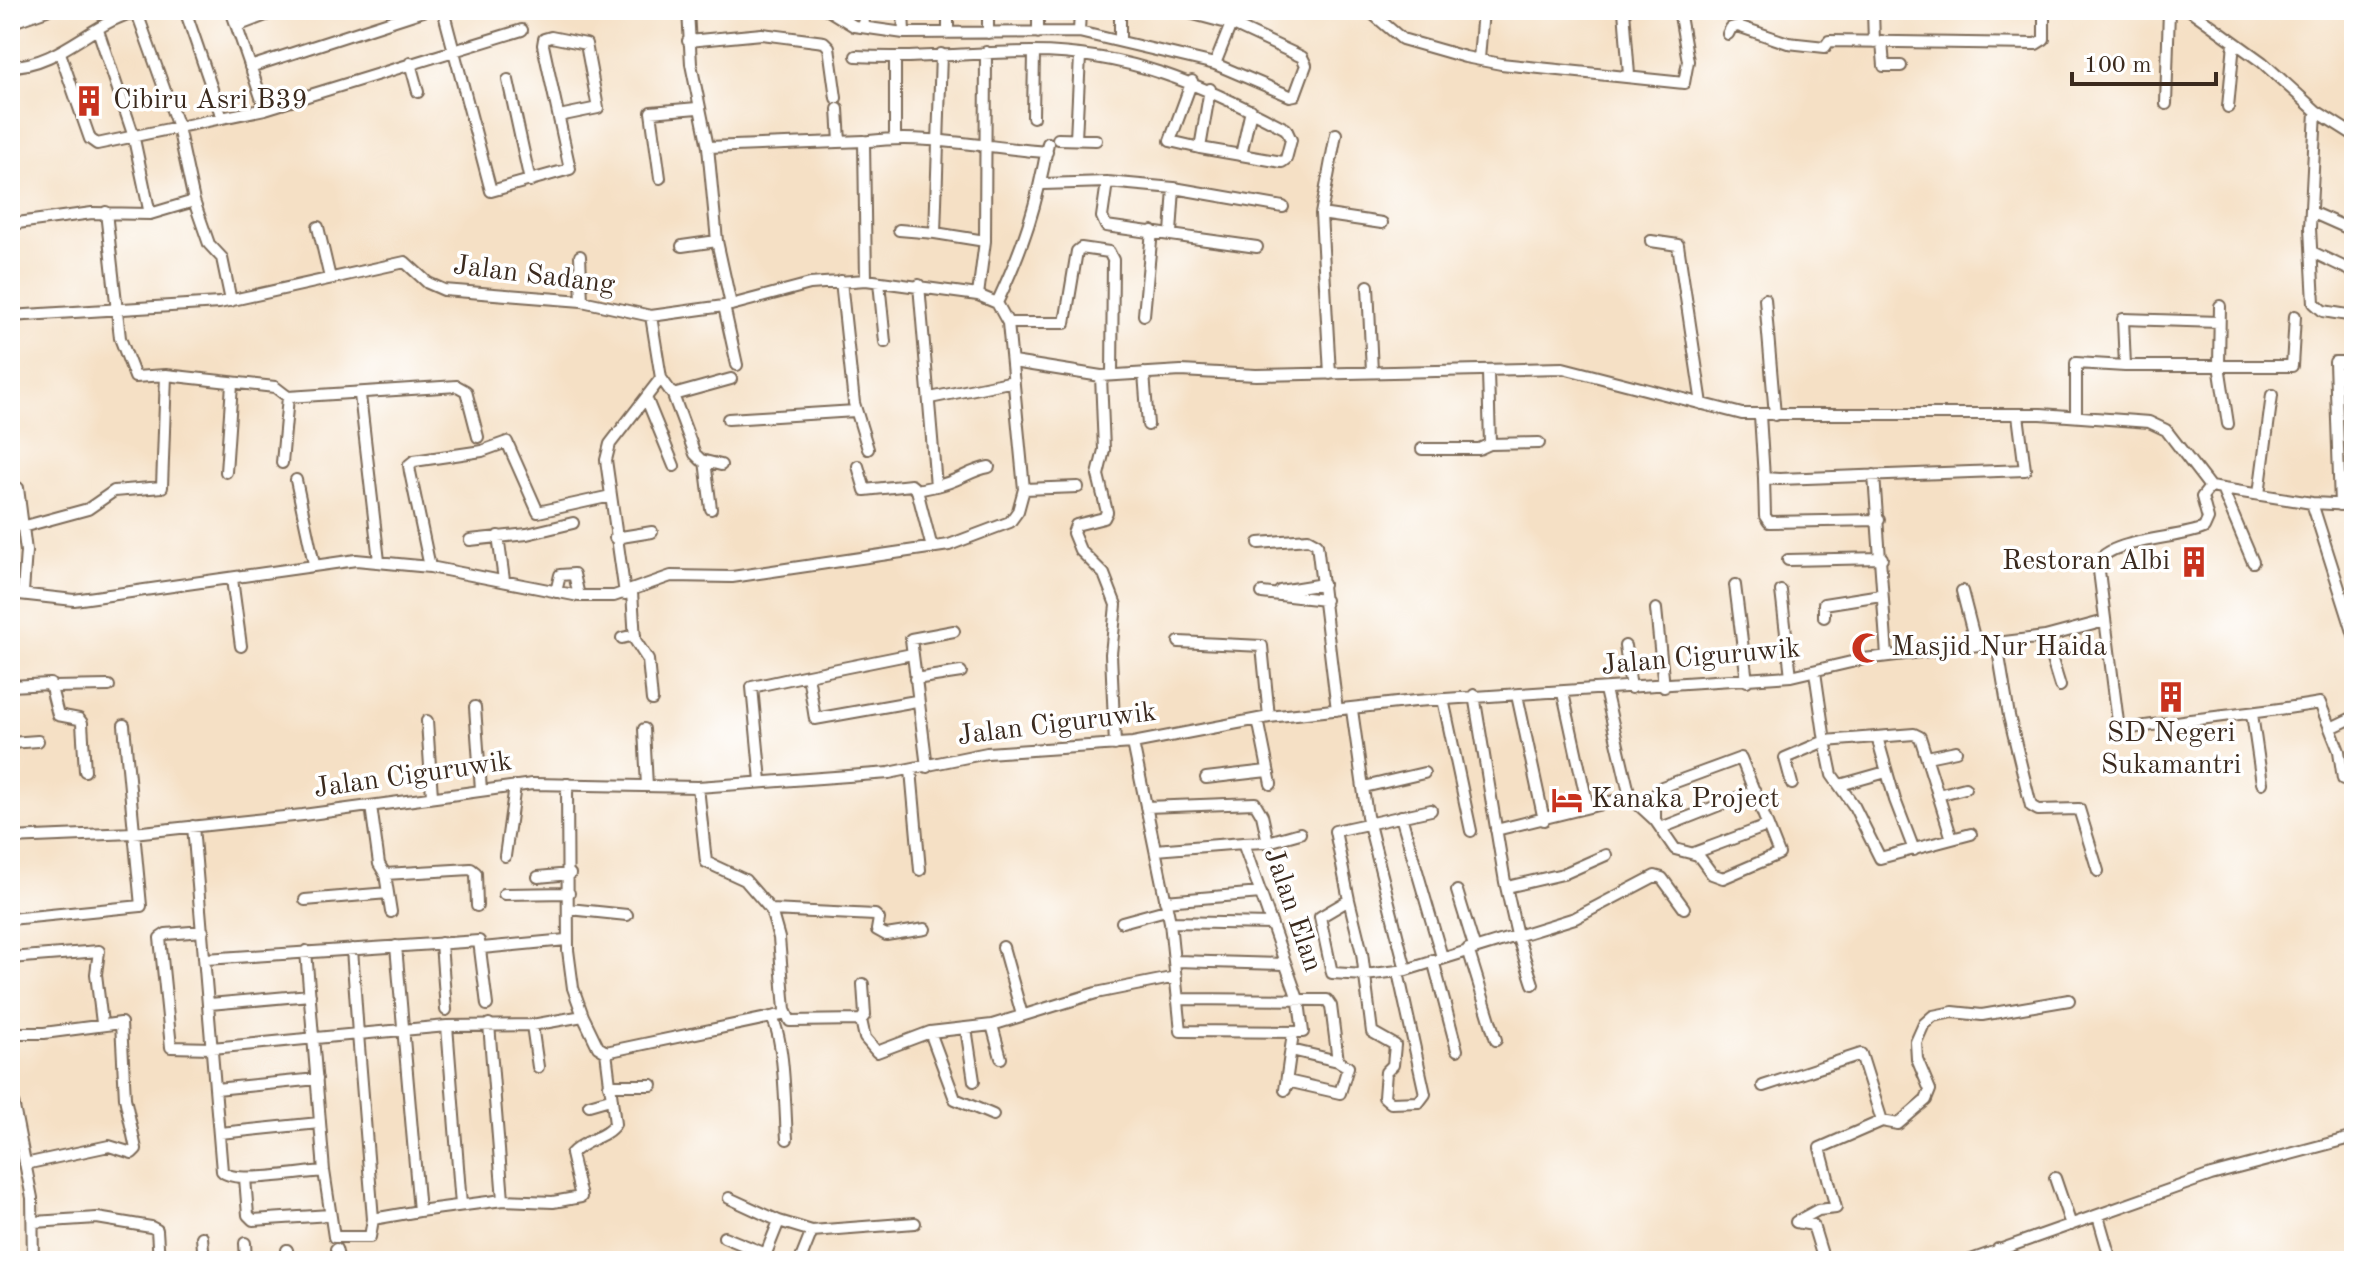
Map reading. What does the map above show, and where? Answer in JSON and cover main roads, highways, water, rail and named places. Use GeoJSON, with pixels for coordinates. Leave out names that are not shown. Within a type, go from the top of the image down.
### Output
{"type":"FeatureCollection","features":[{"type":"Feature","properties":{"kind":"place","name":"Cibiru Asri B39"},"geometry":{"type":"Point","coordinates":[89,101]}},
{"type":"Feature","properties":{"kind":"place","name":"Restoran Albi"},"geometry":{"type":"Point","coordinates":[2194,562]}},
{"type":"Feature","properties":{"kind":"place","name":"Masjid Nur Haida"},"geometry":{"type":"Point","coordinates":[1867,648]}},
{"type":"Feature","properties":{"kind":"place","name":"SD Negeri Sukamantri"},"geometry":{"type":"Point","coordinates":[2171,697]}},
{"type":"Feature","properties":{"kind":"place","name":"Kanaka Project"},"geometry":{"type":"Point","coordinates":[1567,800]}}]}
